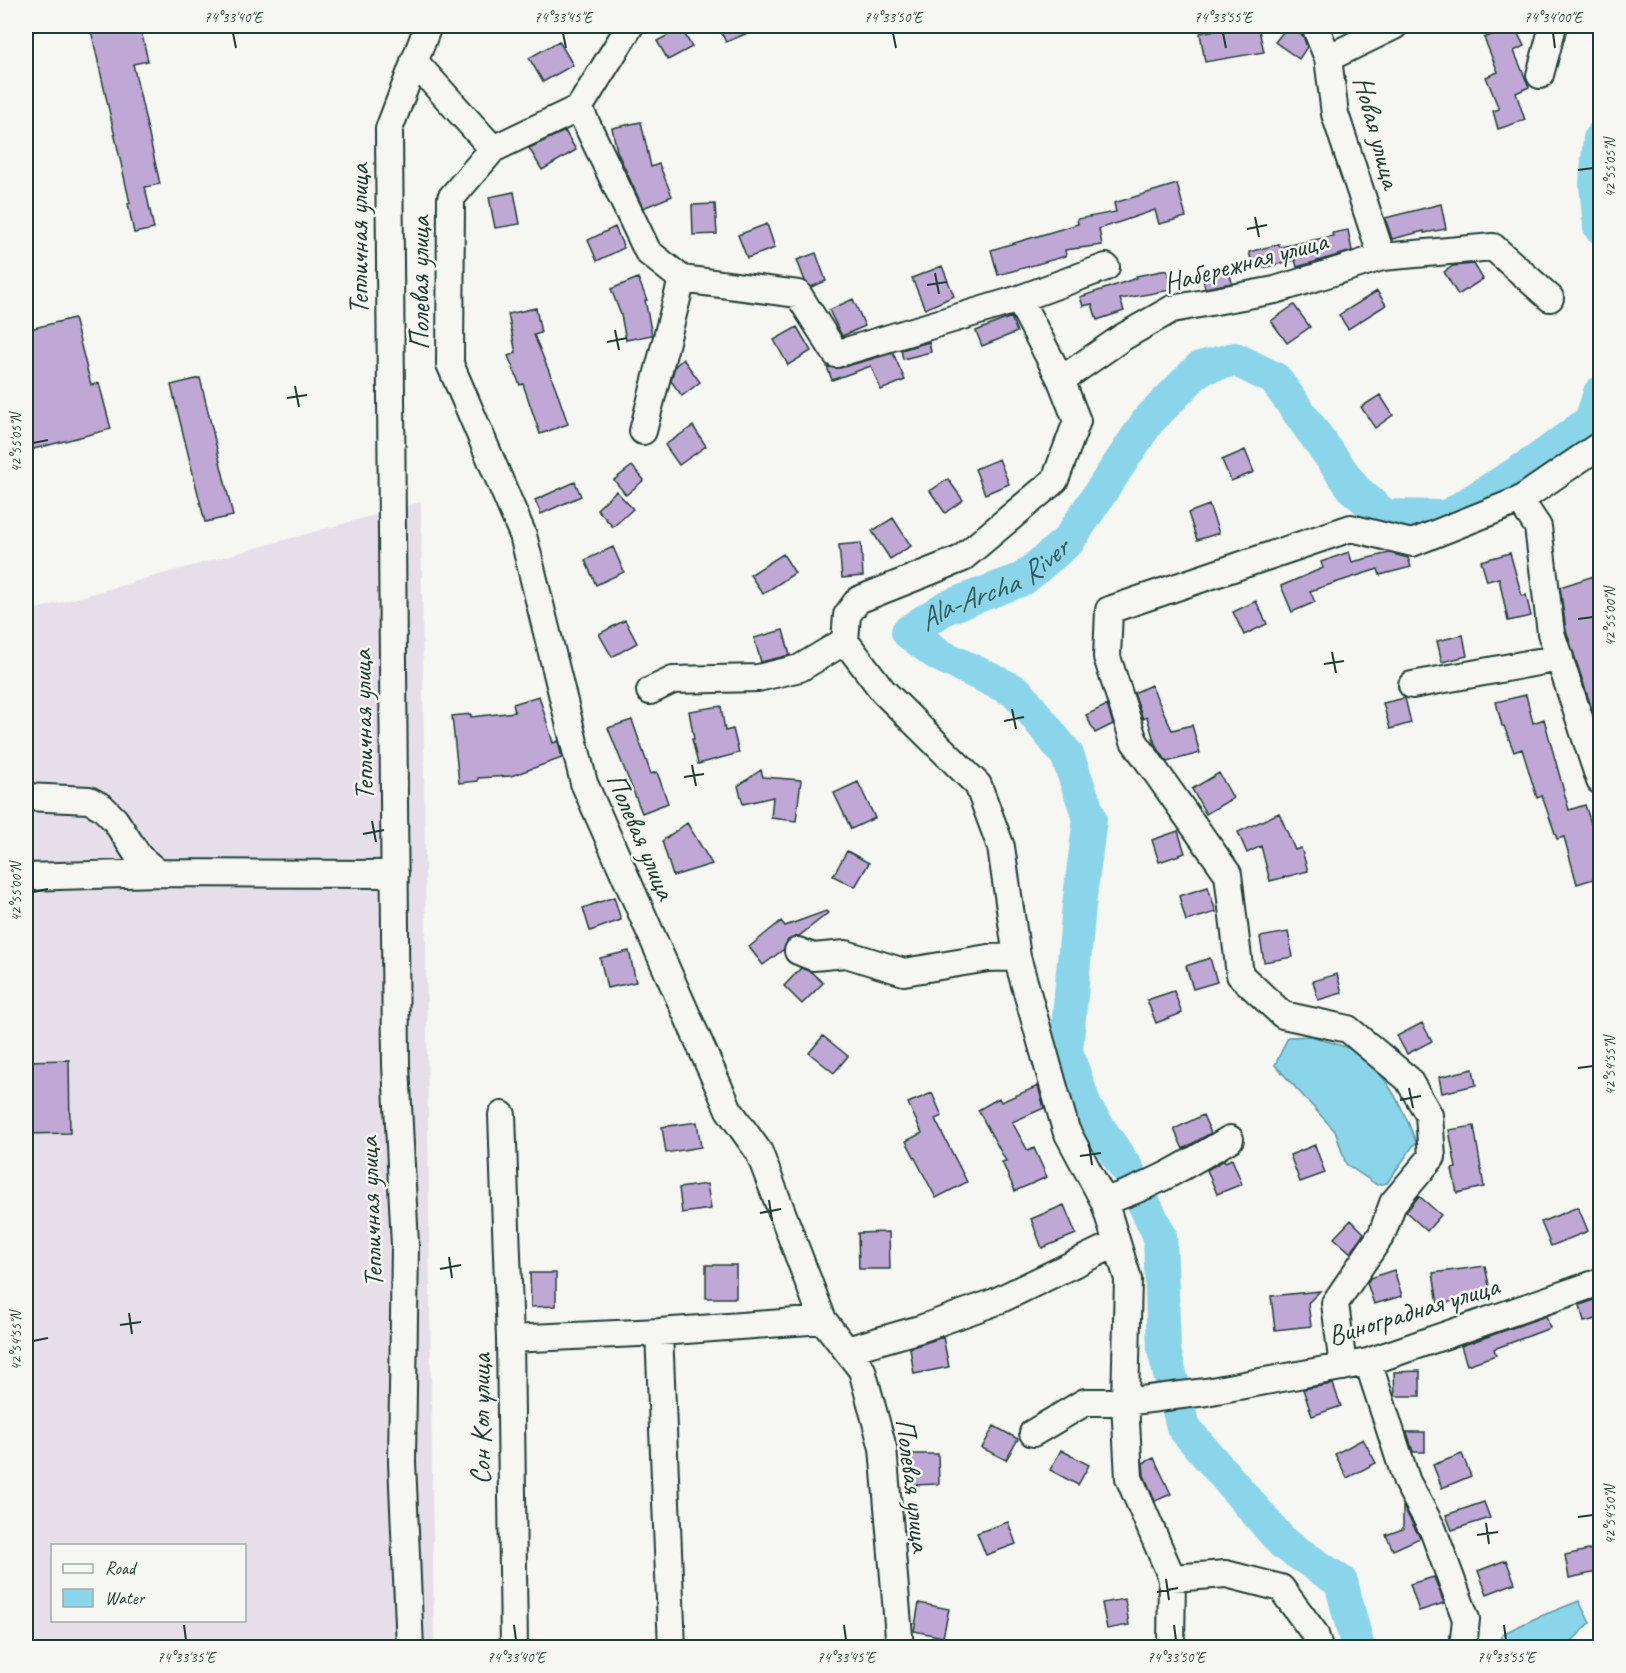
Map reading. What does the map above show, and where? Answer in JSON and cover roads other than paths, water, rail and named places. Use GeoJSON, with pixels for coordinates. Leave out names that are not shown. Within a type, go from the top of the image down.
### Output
{"type":"FeatureCollection","features":[{"type":"Feature","properties":{"kind":"street","name":"Тепличная улица"},"geometry":{"type":"LineString","coordinates":[[410,1647],[402,1462],[405,1245],[396,1065],[389,129],[428,26]]}},
{"type":"Feature","properties":{"kind":"street"},"geometry":{"type":"LineString","coordinates":[[414,61],[493,149],[579,108],[630,26]]}},
{"type":"Feature","properties":{"kind":"street"},"geometry":{"type":"LineString","coordinates":[[1315,26],[1328,58]]}},
{"type":"Feature","properties":{"kind":"street","name":"Новая улица"},"geometry":{"type":"LineString","coordinates":[[1382,257],[1335,114],[1328,58],[1394,26]]}},
{"type":"Feature","properties":{"kind":"street"},"geometry":{"type":"LineString","coordinates":[[1540,75],[1553,26]]}},
{"type":"Feature","properties":{"kind":"street"},"geometry":{"type":"LineString","coordinates":[[579,108],[648,252],[682,279],[798,294],[836,354],[1019,299],[1106,267]]}},
{"type":"Feature","properties":{"kind":"street","name":"Полевая улица"},"geometry":{"type":"LineString","coordinates":[[493,149],[451,198],[450,364],[522,535],[584,783],[729,1110],[759,1152],[823,1320],[862,1370],[883,1449],[900,1647]]}},
{"type":"Feature","properties":{"kind":"street","name":"Набережная улица"},"geometry":{"type":"LineString","coordinates":[[1061,380],[1123,337],[1172,309],[1275,290],[1382,257],[1493,247],[1550,298]]}},
{"type":"Feature","properties":{"kind":"street"},"geometry":{"type":"LineString","coordinates":[[643,431],[682,279]]}},
{"type":"Feature","properties":{"kind":"street"},"geometry":{"type":"LineString","coordinates":[[1019,299],[1061,380],[1077,421],[1055,480],[961,558],[858,600],[847,615],[845,641],[884,691],[978,785],[1001,847],[1017,957],[1066,1130],[1104,1201],[1128,1279],[1125,1402],[1129,1478],[1172,1578],[1171,1643],[1168,1647]]}},
{"type":"Feature","properties":{"kind":"street"},"geometry":{"type":"LineString","coordinates":[[1343,1367],[1335,1303],[1382,1234],[1393,1203],[1432,1157],[1429,1115],[1408,1078],[1348,1029],[1283,1015],[1240,975],[1228,874],[1134,741],[1107,657],[1109,610],[1351,528],[1412,543],[1520,500],[1600,445]]}},
{"type":"Feature","properties":{"kind":"street"},"geometry":{"type":"LineString","coordinates":[[1520,500],[1538,526],[1551,633],[1600,781]]}},
{"type":"Feature","properties":{"kind":"street"},"geometry":{"type":"LineString","coordinates":[[651,691],[673,680],[758,678],[800,668],[845,641]]}},
{"type":"Feature","properties":{"kind":"street"},"geometry":{"type":"LineString","coordinates":[[1412,686],[1560,658]]}},
{"type":"Feature","properties":{"kind":"street"},"geometry":{"type":"LineString","coordinates":[[26,797],[89,800],[102,807],[115,820],[139,857],[158,873]]}},
{"type":"Feature","properties":{"kind":"street"},"geometry":{"type":"LineString","coordinates":[[26,877],[158,873],[395,874]]}},
{"type":"Feature","properties":{"kind":"street"},"geometry":{"type":"LineString","coordinates":[[798,951],[813,957],[846,954],[904,972],[988,958],[1017,957]]}},
{"type":"Feature","properties":{"kind":"street"},"geometry":{"type":"LineString","coordinates":[[502,1115],[510,1339]]}},
{"type":"Feature","properties":{"kind":"street"},"geometry":{"type":"LineString","coordinates":[[1104,1201],[1156,1183],[1230,1139]]}},
{"type":"Feature","properties":{"kind":"street"},"geometry":{"type":"LineString","coordinates":[[847,1350],[920,1329],[995,1302],[1117,1243]]}},
{"type":"Feature","properties":{"kind":"street","name":"Виноградная улица"},"geometry":{"type":"LineString","coordinates":[[1033,1433],[1085,1402],[1125,1402],[1206,1392],[1368,1362],[1600,1282]]}},
{"type":"Feature","properties":{"kind":"street","name":"Сон Кол улица"},"geometry":{"type":"LineString","coordinates":[[514,1647],[510,1339],[658,1332],[823,1320]]}},
{"type":"Feature","properties":{"kind":"street"},"geometry":{"type":"LineString","coordinates":[[658,1332],[672,1647]]}},
{"type":"Feature","properties":{"kind":"street"},"geometry":{"type":"LineString","coordinates":[[1368,1362],[1407,1482],[1433,1530],[1466,1619],[1463,1647]]}},
{"type":"Feature","properties":{"kind":"street"},"geometry":{"type":"LineString","coordinates":[[1172,1578],[1226,1574],[1281,1588],[1315,1634],[1319,1647]]}},
{"type":"Feature","properties":{"kind":"water"},"geometry":{"type":"Polygon","coordinates":[[[1311,1036],[1352,1050],[1363,1057],[1383,1077],[1399,1103],[1416,1142],[1387,1183],[1377,1185],[1346,1164],[1335,1131],[1275,1065],[1288,1037],[1311,1036]]]}},
{"type":"Feature","properties":{"kind":"water"},"geometry":{"type":"Polygon","coordinates":[[[1579,1601],[1590,1623],[1566,1647],[1500,1647],[1502,1634],[1579,1601]]]}},
{"type":"Feature","properties":{"kind":"waterway","name":"Ala-Archa River"},"geometry":{"type":"LineString","coordinates":[[1600,138],[1596,184],[1600,227]]}},
{"type":"Feature","properties":{"kind":"waterway","name":"Ala-Archa River"},"geometry":{"type":"LineString","coordinates":[[1358,1648],[1341,1582],[1283,1543],[1183,1427],[1164,1350],[1160,1236],[1128,1171],[1086,1109],[1066,1051],[1079,905],[1090,819],[1067,755],[1017,692],[939,655],[908,632],[945,608],[1023,579],[1068,541],[1148,421],[1200,368],[1235,359],[1275,379],[1354,489],[1385,516],[1447,517],[1537,461],[1591,421],[1600,393]]}}]}
